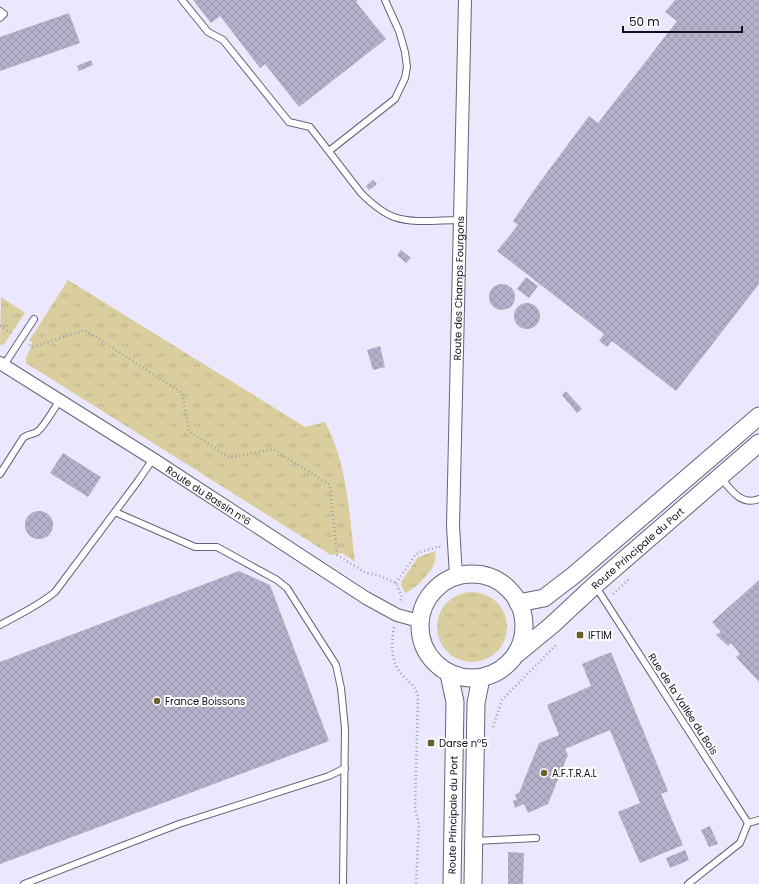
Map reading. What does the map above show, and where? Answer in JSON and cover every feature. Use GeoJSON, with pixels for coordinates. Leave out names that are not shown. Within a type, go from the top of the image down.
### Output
{"type":"FeatureCollection","features":[{"type":"Feature","properties":{"kind":"main road","name":"Route Principale du Port"},"geometry":{"type":"LineString","coordinates":[[518,602],[544,598],[574,576],[759,416]]}},
{"type":"Feature","properties":{"kind":"main road","name":"Route Principale du Port"},"geometry":{"type":"LineString","coordinates":[[516,654],[552,625],[595,585],[759,443]]}},
{"type":"Feature","properties":{"kind":"main road"},"geometry":{"type":"LineString","coordinates":[[474,574],[492,578],[507,588],[518,602],[524,620],[523,638],[516,654],[501,670],[481,678],[465,679],[449,674],[436,665],[426,652],[420,637],[420,621],[423,606],[431,593],[442,583],[456,576],[474,574]]}},
{"type":"Feature","properties":{"kind":"main road","name":"Route Principale du Port"},"geometry":{"type":"LineString","coordinates":[[449,674],[455,702],[452,884]]}},
{"type":"Feature","properties":{"kind":"main road","name":"Route Principale du Port"},"geometry":{"type":"LineString","coordinates":[[473,884],[476,703],[481,678]]}},
{"type":"Feature","properties":{"kind":"street","name":"Route des Champs Fourgons"},"geometry":{"type":"LineString","coordinates":[[456,576],[453,526],[465,0]]}},
{"type":"Feature","properties":{"kind":"street","name":"Route du Bassin n°6"},"geometry":{"type":"LineString","coordinates":[[2,364],[153,459],[366,598],[397,615],[420,621]]}},
{"type":"Feature","properties":{"kind":"lane"},"geometry":{"type":"LineString","coordinates":[[182,0],[208,32],[223,40],[289,122],[310,127],[361,193],[370,201],[392,216],[410,220],[460,220]]}},
{"type":"Feature","properties":{"kind":"lane"},"geometry":{"type":"LineString","coordinates":[[329,152],[395,99],[405,78],[407,67],[405,52],[399,31],[385,0]]}},
{"type":"Feature","properties":{"kind":"lane"},"geometry":{"type":"LineString","coordinates":[[0,11],[4,14],[0,18]]}},
{"type":"Feature","properties":{"kind":"lane"},"geometry":{"type":"LineString","coordinates":[[2,364],[34,319]]}},
{"type":"Feature","properties":{"kind":"lane"},"geometry":{"type":"LineString","coordinates":[[0,474],[23,438],[26,435],[38,431],[60,400]]}},
{"type":"Feature","properties":{"kind":"lane"},"geometry":{"type":"LineString","coordinates":[[0,625],[43,602],[55,592],[138,482],[153,459]]}},
{"type":"Feature","properties":{"kind":"lane"},"geometry":{"type":"LineString","coordinates":[[720,477],[738,497],[759,504]]}},
{"type":"Feature","properties":{"kind":"lane"},"geometry":{"type":"LineString","coordinates":[[753,501],[759,499]]}},
{"type":"Feature","properties":{"kind":"lane"},"geometry":{"type":"LineString","coordinates":[[115,512],[195,547],[217,547],[277,580],[287,588],[336,665],[341,688],[345,729],[343,884]]}},
{"type":"Feature","properties":{"kind":"lane","name":"Rue de la Vallée du Bois"},"geometry":{"type":"LineString","coordinates":[[595,585],[748,823]]}},
{"type":"Feature","properties":{"kind":"lane"},"geometry":{"type":"LineString","coordinates":[[24,884],[179,824],[329,776],[345,768]]}},
{"type":"Feature","properties":{"kind":"lane"},"geometry":{"type":"LineString","coordinates":[[688,884],[740,843],[748,823],[759,820]]}},
{"type":"Feature","properties":{"kind":"lane"},"geometry":{"type":"LineString","coordinates":[[474,841],[536,838]]}},
{"type":"Feature","properties":{"kind":"path"},"geometry":{"type":"LineString","coordinates":[[0,326],[33,347],[85,330],[182,393],[188,431],[230,458],[273,449],[330,486],[337,555],[366,573],[380,576],[396,583],[402,597]]}},
{"type":"Feature","properties":{"kind":"path"},"geometry":{"type":"LineString","coordinates":[[396,583],[416,554],[439,546],[455,555]]}},
{"type":"Feature","properties":{"kind":"path"},"geometry":{"type":"LineString","coordinates":[[605,601],[635,574]]}},
{"type":"Feature","properties":{"kind":"path"},"geometry":{"type":"LineString","coordinates":[[394,628],[392,654],[394,662],[400,673],[417,691],[418,696],[415,809],[419,824],[416,884]]}},
{"type":"Feature","properties":{"kind":"path"},"geometry":{"type":"LineString","coordinates":[[493,727],[502,700],[558,642]]}},
{"type":"Feature","properties":{"kind":"green space"},"geometry":{"type":"Polygon","coordinates":[[[68,280],[305,427],[325,422],[339,455],[343,473],[349,508],[355,562],[342,553],[331,555],[26,363],[26,358],[32,342],[29,341],[68,280]]]}},
{"type":"Feature","properties":{"kind":"green space"},"geometry":{"type":"Polygon","coordinates":[[[1,297],[25,313],[4,344],[0,345],[1,297]]]}},
{"type":"Feature","properties":{"kind":"green space"},"geometry":{"type":"Polygon","coordinates":[[[436,551],[435,562],[432,568],[417,585],[405,593],[401,582],[418,557],[436,551]]]}},
{"type":"Feature","properties":{"kind":"green space"},"geometry":{"type":"Polygon","coordinates":[[[465,592],[479,592],[492,598],[501,607],[507,620],[505,640],[497,652],[479,662],[465,662],[452,656],[443,647],[437,634],[437,620],[443,607],[452,598],[465,592]]]}},
{"type":"Feature","properties":{"kind":"building"},"geometry":{"type":"Polygon","coordinates":[[[193,0],[358,0],[356,2],[386,39],[299,107],[265,64],[260,68],[220,16],[211,23],[193,0]]]}},
{"type":"Feature","properties":{"kind":"building"},"geometry":{"type":"Polygon","coordinates":[[[675,0],[759,0],[759,284],[676,391],[612,341],[607,347],[599,341],[604,334],[497,251],[518,225],[513,221],[589,116],[598,123],[677,21],[665,12],[675,0]]]}},
{"type":"Feature","properties":{"kind":"building"},"geometry":{"type":"Polygon","coordinates":[[[69,13],[80,43],[0,71],[0,37],[69,13]]]}},
{"type":"Feature","properties":{"kind":"building"},"geometry":{"type":"Polygon","coordinates":[[[91,60],[93,65],[79,71],[77,66],[91,60]]]}},
{"type":"Feature","properties":{"kind":"building"},"geometry":{"type":"Polygon","coordinates":[[[373,180],[377,184],[369,190],[366,186],[373,180]]]}},
{"type":"Feature","properties":{"kind":"building"},"geometry":{"type":"Polygon","coordinates":[[[401,250],[411,258],[406,263],[397,255],[401,250]]]}},
{"type":"Feature","properties":{"kind":"building"},"geometry":{"type":"Polygon","coordinates":[[[526,277],[538,286],[529,298],[517,289],[526,277]]]}},
{"type":"Feature","properties":{"kind":"building"},"geometry":{"type":"Polygon","coordinates":[[[502,284],[511,288],[515,297],[511,306],[502,310],[493,306],[489,297],[493,288],[502,284]]]}},
{"type":"Feature","properties":{"kind":"building"},"geometry":{"type":"Polygon","coordinates":[[[527,303],[536,307],[540,316],[536,325],[527,329],[518,325],[514,316],[518,307],[527,303]]]}},
{"type":"Feature","properties":{"kind":"building"},"geometry":{"type":"Polygon","coordinates":[[[380,346],[385,367],[373,370],[367,350],[380,346]]]}},
{"type":"Feature","properties":{"kind":"building"},"geometry":{"type":"Polygon","coordinates":[[[566,391],[582,409],[577,413],[562,395],[566,391]]]}},
{"type":"Feature","properties":{"kind":"building"},"geometry":{"type":"Polygon","coordinates":[[[63,453],[101,477],[88,497],[50,473],[63,453]]]}},
{"type":"Feature","properties":{"kind":"building"},"geometry":{"type":"Polygon","coordinates":[[[39,511],[45,512],[49,515],[52,519],[52,531],[49,535],[45,538],[39,539],[33,538],[29,535],[26,531],[25,525],[26,519],[29,515],[33,512],[39,511]]]}},
{"type":"Feature","properties":{"kind":"building","name":"France Boissons"},"geometry":{"type":"Polygon","coordinates":[[[239,571],[270,585],[329,741],[0,864],[0,662],[239,571]]]}},
{"type":"Feature","properties":{"kind":"building"},"geometry":{"type":"Polygon","coordinates":[[[759,580],[759,682],[736,657],[740,654],[731,643],[728,646],[716,635],[721,632],[712,622],[759,580]]]}},
{"type":"Feature","properties":{"kind":"building","name":"A.F.T.R.A.L"},"geometry":{"type":"Polygon","coordinates":[[[611,652],[668,791],[661,794],[683,845],[640,863],[618,812],[640,803],[610,730],[565,749],[568,755],[548,804],[528,813],[524,804],[515,808],[513,801],[517,799],[515,795],[519,793],[539,743],[559,735],[547,705],[591,686],[582,664],[611,652]]]}},
{"type":"Feature","properties":{"kind":"building"},"geometry":{"type":"Polygon","coordinates":[[[710,826],[718,844],[709,847],[701,830],[710,826]]]}},
{"type":"Feature","properties":{"kind":"building"},"geometry":{"type":"Polygon","coordinates":[[[685,850],[689,860],[670,868],[666,858],[685,850]]]}},
{"type":"Feature","properties":{"kind":"building"},"geometry":{"type":"Polygon","coordinates":[[[508,852],[524,853],[523,884],[508,884],[508,852]]]}},
{"type":"Feature","properties":{"kind":"place","name":"IFTIM"},"geometry":{"type":"Point","coordinates":[580,635]}},
{"type":"Feature","properties":{"kind":"place","name":"France Boissons"},"geometry":{"type":"Point","coordinates":[157,701]}},
{"type":"Feature","properties":{"kind":"place","name":"Darse n°5"},"geometry":{"type":"Point","coordinates":[431,743]}},
{"type":"Feature","properties":{"kind":"place","name":"A.F.T.R.A.L"},"geometry":{"type":"Point","coordinates":[544,773]}}]}
